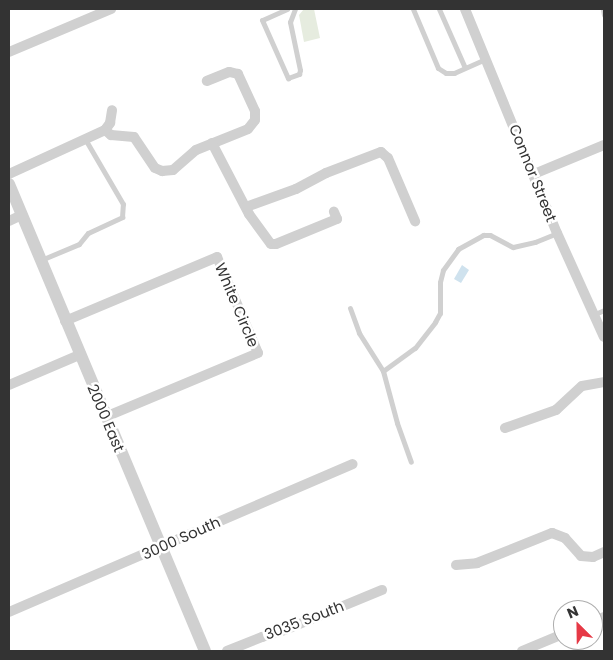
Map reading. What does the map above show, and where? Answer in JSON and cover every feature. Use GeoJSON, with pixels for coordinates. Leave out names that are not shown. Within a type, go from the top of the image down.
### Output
{"type":"FeatureCollection","features":[{"type":"Feature","properties":{"kind":"street"},"geometry":{"type":"LineString","coordinates":[[9,52],[111,9]]}},
{"type":"Feature","properties":{"kind":"street","name":"Connor Street"},"geometry":{"type":"LineString","coordinates":[[465,9],[557,233],[599,312],[604,337]]}},
{"type":"Feature","properties":{"kind":"street"},"geometry":{"type":"LineString","coordinates":[[105,130],[111,135],[134,137],[155,168],[162,172],[173,170],[194,152],[253,124],[256,114],[238,74],[229,72],[207,81]]}},
{"type":"Feature","properties":{"kind":"street"},"geometry":{"type":"LineString","coordinates":[[9,174],[105,130],[110,124],[112,110]]}},
{"type":"Feature","properties":{"kind":"street"},"geometry":{"type":"LineString","coordinates":[[212,144],[246,207],[271,244],[276,244],[337,219],[334,212]]}},
{"type":"Feature","properties":{"kind":"street"},"geometry":{"type":"LineString","coordinates":[[534,174],[604,145]]}},
{"type":"Feature","properties":{"kind":"street"},"geometry":{"type":"LineString","coordinates":[[246,207],[296,189],[326,173],[381,152],[388,158],[414,221]]}},
{"type":"Feature","properties":{"kind":"street","name":"2000 East"},"geometry":{"type":"LineString","coordinates":[[9,184],[105,417],[205,651]]}},
{"type":"Feature","properties":{"kind":"street"},"geometry":{"type":"LineString","coordinates":[[9,221],[22,215]]}},
{"type":"Feature","properties":{"kind":"street","name":"White Circle"},"geometry":{"type":"LineString","coordinates":[[65,321],[217,257],[258,353],[105,417]]}},
{"type":"Feature","properties":{"kind":"street"},"geometry":{"type":"LineString","coordinates":[[9,385],[79,355]]}},
{"type":"Feature","properties":{"kind":"street"},"geometry":{"type":"LineString","coordinates":[[505,428],[556,410],[579,388],[592,383],[604,375]]}},
{"type":"Feature","properties":{"kind":"street"},"geometry":{"type":"LineString","coordinates":[[592,383],[604,382]]}},
{"type":"Feature","properties":{"kind":"street","name":"3000 South"},"geometry":{"type":"LineString","coordinates":[[9,612],[353,464]]}},
{"type":"Feature","properties":{"kind":"street"},"geometry":{"type":"LineString","coordinates":[[456,565],[476,563],[552,533],[565,538],[581,556],[592,557],[604,552]]}},
{"type":"Feature","properties":{"kind":"street","name":"3035 South"},"geometry":{"type":"LineString","coordinates":[[227,651],[262,636],[285,630],[382,590]]}},
{"type":"Feature","properties":{"kind":"street"},"geometry":{"type":"LineString","coordinates":[[522,651],[553,638]]}},
{"type":"Feature","properties":{"kind":"lane"},"geometry":{"type":"LineString","coordinates":[[287,9],[262,20],[288,78],[299,74],[300,70],[290,22],[295,9]]}},
{"type":"Feature","properties":{"kind":"lane"},"geometry":{"type":"LineString","coordinates":[[413,9],[438,68],[446,73],[465,68],[486,59]]}},
{"type":"Feature","properties":{"kind":"lane"},"geometry":{"type":"LineString","coordinates":[[439,9],[465,68]]}},
{"type":"Feature","properties":{"kind":"lane"},"geometry":{"type":"LineString","coordinates":[[603,9],[604,15]]}},
{"type":"Feature","properties":{"kind":"lane"},"geometry":{"type":"LineString","coordinates":[[41,260],[79,244],[88,233],[122,217],[123,204],[85,139]]}},
{"type":"Feature","properties":{"kind":"lane"},"geometry":{"type":"LineString","coordinates":[[383,371],[415,348],[435,322],[440,313],[440,282],[443,270],[458,249],[483,235],[490,234],[506,244],[519,246],[557,233]]}},
{"type":"Feature","properties":{"kind":"lane"},"geometry":{"type":"LineString","coordinates":[[350,308],[359,333],[383,371],[397,423],[411,462]]}},
{"type":"Feature","properties":{"kind":"shaded area"},"geometry":{"type":"Polygon","coordinates":[[[304,9],[314,9],[320,38],[304,42],[299,15],[304,9]]]}},
{"type":"Feature","properties":{"kind":"water"},"geometry":{"type":"Polygon","coordinates":[[[462,265],[469,270],[461,283],[454,279],[462,265]]]}}]}
